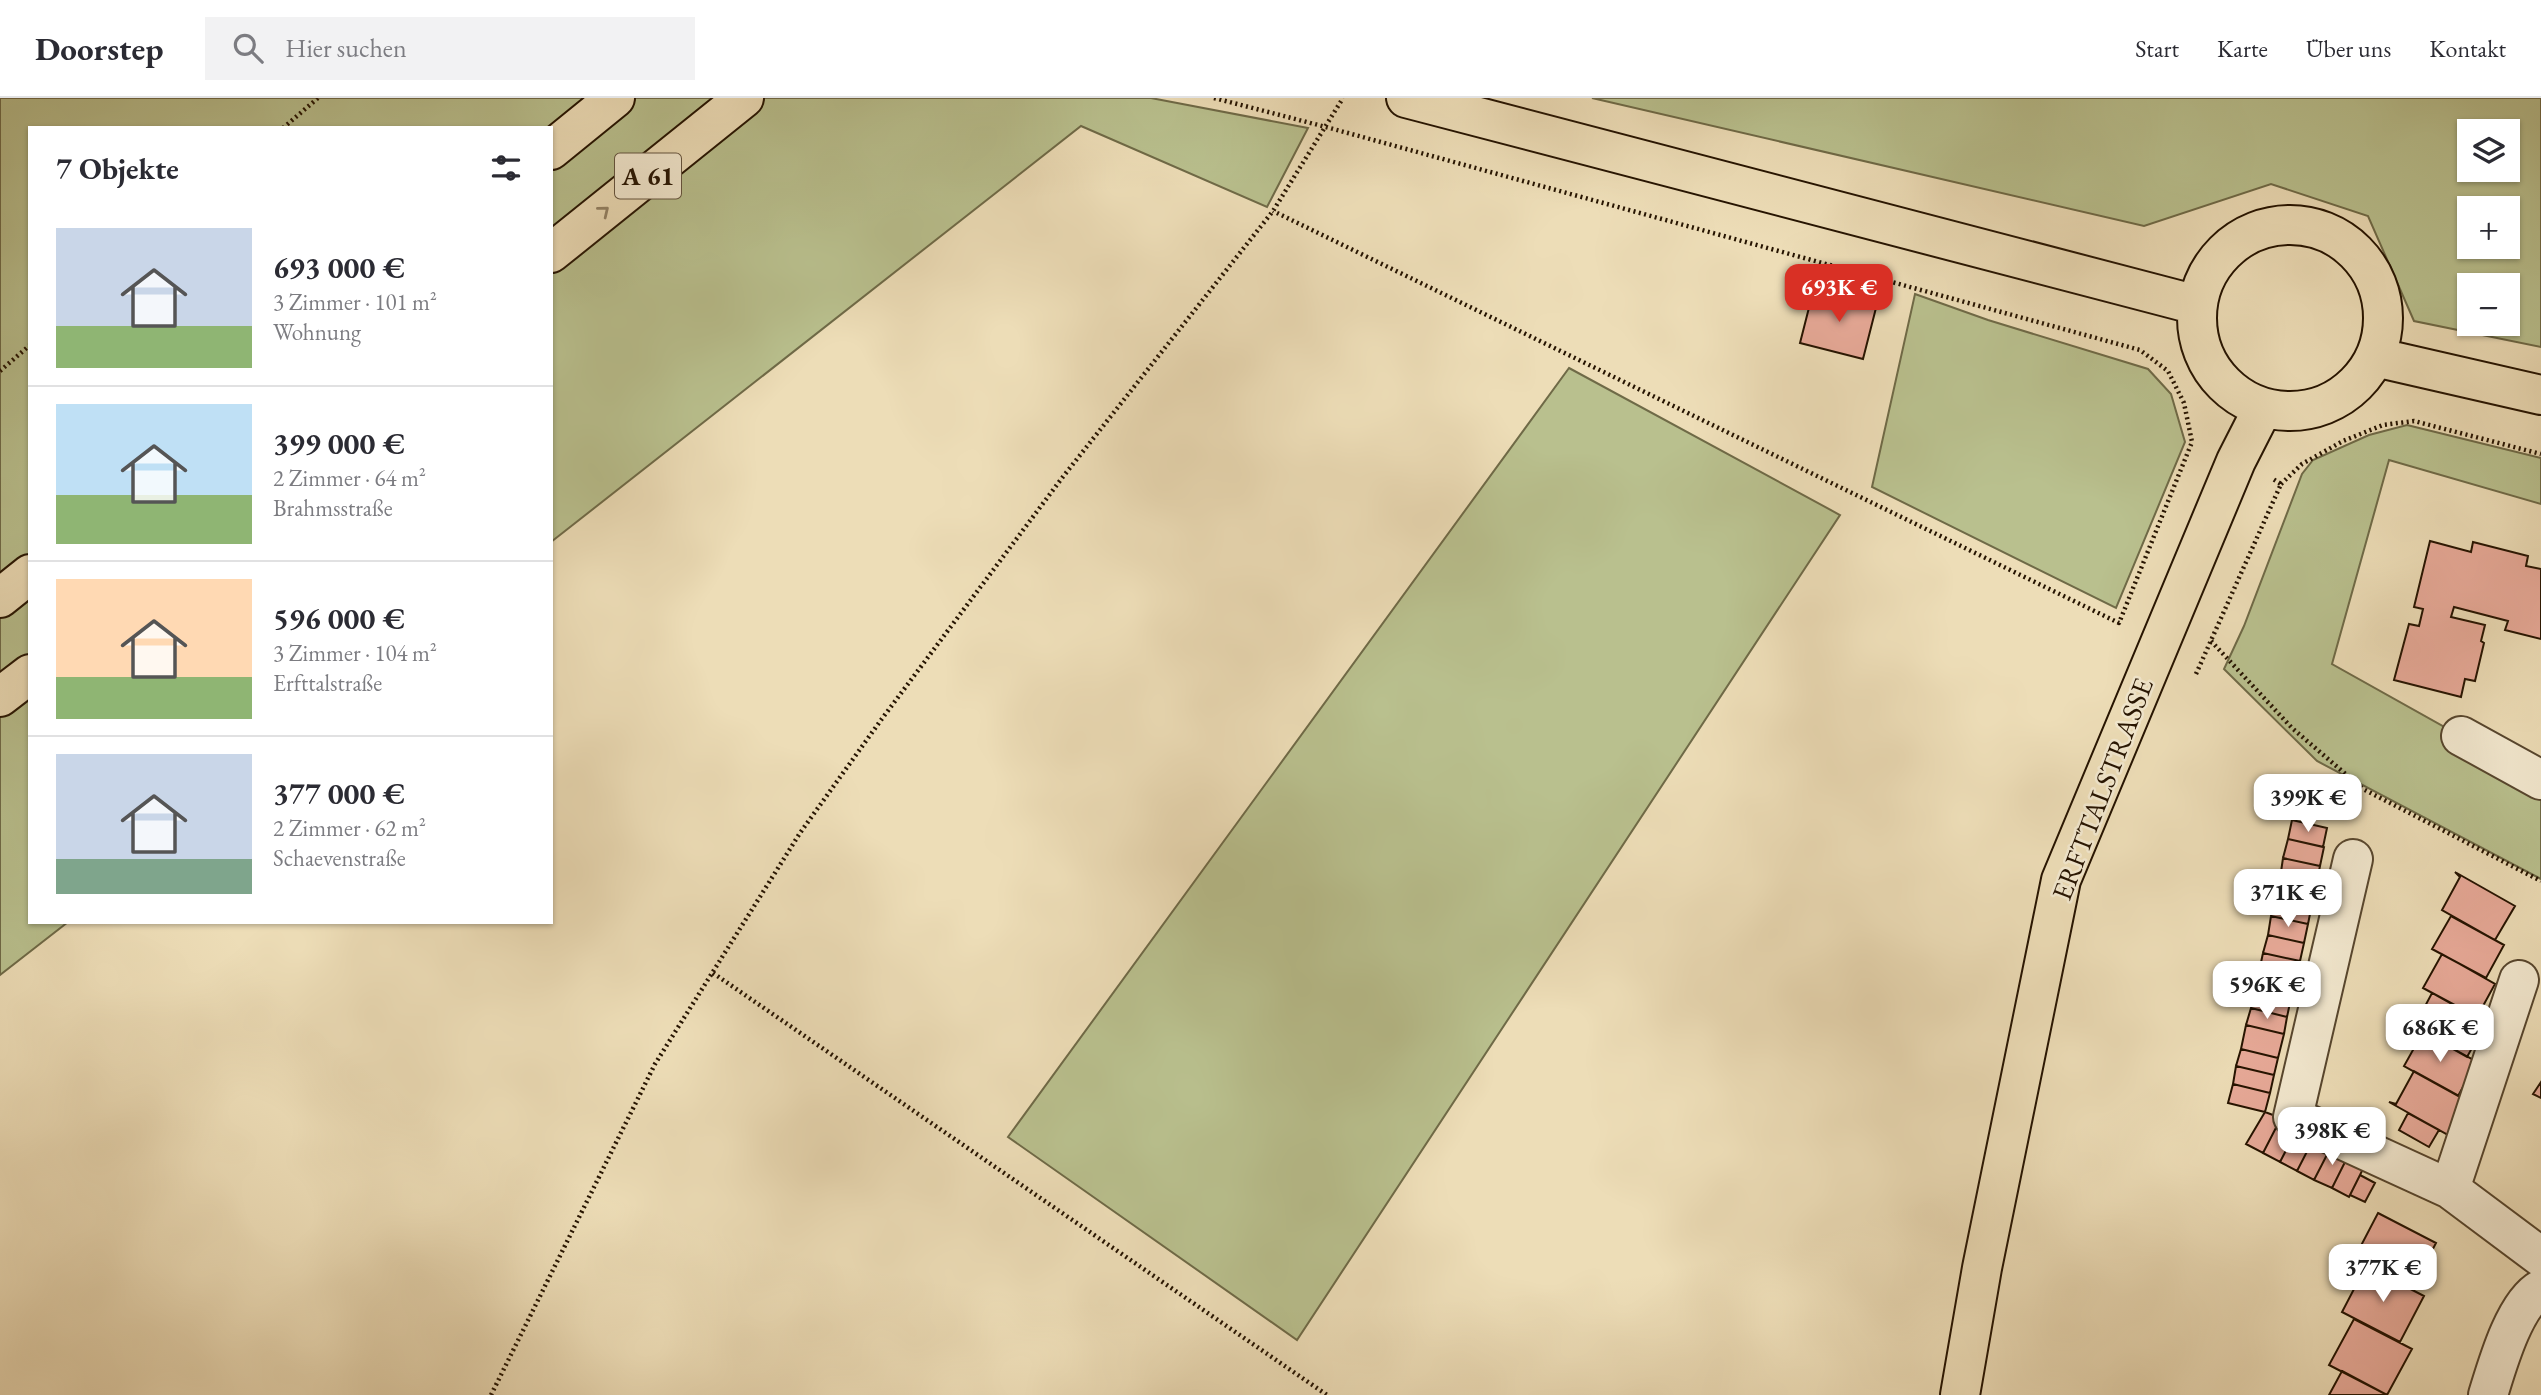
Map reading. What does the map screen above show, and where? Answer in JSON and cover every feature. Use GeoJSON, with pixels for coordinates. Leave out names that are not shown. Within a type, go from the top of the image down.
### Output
{"type":"FeatureCollection","features":[{"type":"Feature","properties":{"kind":"main road"},"geometry":{"type":"LineString","coordinates":[[553,148],[615,98]]}},
{"type":"Feature","properties":{"kind":"main road","name":"A 61"},"geometry":{"type":"LineString","coordinates":[[553,251],[744,98]]}},
{"type":"Feature","properties":{"kind":"main road"},"geometry":{"type":"LineString","coordinates":[[1406,98],[2197,305]]}},
{"type":"Feature","properties":{"kind":"main road"},"geometry":{"type":"LineString","coordinates":[[2284,225],[2316,228],[2345,242],[2367,265],[2381,294],[2383,326],[2375,357],[2361,380],[2340,397],[2316,408],[2290,412],[2263,408],[2239,397],[2219,380],[2204,357],[2197,331],[2197,305],[2207,274],[2227,249],[2236,243],[2254,232],[2284,225]]}},
{"type":"Feature","properties":{"kind":"main road"},"geometry":{"type":"LineString","coordinates":[[2375,357],[2541,395]]}},
{"type":"Feature","properties":{"kind":"main road","name":"ERFTTALSTRASSE"},"geometry":{"type":"LineString","coordinates":[[1960,1395],[1984,1254],[2061,880],[2231,473],[2263,408]]}},
{"type":"Feature","properties":{"kind":"main road"},"geometry":{"type":"LineString","coordinates":[[0,598],[28,576]]}},
{"type":"Feature","properties":{"kind":"main road"},"geometry":{"type":"LineString","coordinates":[[0,698],[28,676]]}},
{"type":"Feature","properties":{"kind":"street"},"geometry":{"type":"LineString","coordinates":[[2461,736],[2541,780]]}},
{"type":"Feature","properties":{"kind":"street"},"geometry":{"type":"LineString","coordinates":[[2353,859],[2293,1117],[2450,1189],[2541,1257]]}},
{"type":"Feature","properties":{"kind":"street"},"geometry":{"type":"LineString","coordinates":[[2450,1189],[2519,979]]}},
{"type":"Feature","properties":{"kind":"street"},"geometry":{"type":"LineString","coordinates":[[2488,1395],[2501,1351],[2530,1295],[2541,1289]]}},
{"type":"Feature","properties":{"kind":"path"},"geometry":{"type":"LineString","coordinates":[[286,126],[318,98]]}},
{"type":"Feature","properties":{"kind":"path"},"geometry":{"type":"LineString","coordinates":[[1214,98],[2140,350],[2168,371],[2184,403],[2192,442],[2119,624],[1273,211]]}},
{"type":"Feature","properties":{"kind":"path"},"geometry":{"type":"LineString","coordinates":[[491,1395],[655,1064],[800,834],[881,720],[1062,478],[1273,211],[1343,98]]}},
{"type":"Feature","properties":{"kind":"path"},"geometry":{"type":"LineString","coordinates":[[0,371],[28,347]]}},
{"type":"Feature","properties":{"kind":"path"},"geometry":{"type":"LineString","coordinates":[[2281,484],[2302,464],[2343,441],[2383,425],[2414,421],[2541,454]]}},
{"type":"Feature","properties":{"kind":"path"},"geometry":{"type":"LineString","coordinates":[[2194,678],[2211,641],[2292,728],[2363,789],[2541,881]]}},
{"type":"Feature","properties":{"kind":"path"},"geometry":{"type":"LineString","coordinates":[[713,973],[1327,1395]]}},
{"type":"Feature","properties":{"kind":"green space"},"geometry":{"type":"Polygon","coordinates":[[[0,98],[1151,98],[1308,128],[1267,207],[1081,126],[553,540],[553,126],[28,126],[28,924],[65,924],[0,975],[0,98]]]}},
{"type":"Feature","properties":{"kind":"green space"},"geometry":{"type":"Polygon","coordinates":[[[1592,98],[2541,98],[2541,347],[2487,336],[2520,336],[2520,273],[2457,273],[2457,330],[2414,321],[2368,216],[2271,184],[2144,226],[1592,98]]]}},
{"type":"Feature","properties":{"kind":"green space"},"geometry":{"type":"Polygon","coordinates":[[[1915,294],[1988,320],[2148,369],[2171,394],[2185,442],[2116,608],[1872,487],[1915,294]]]}},
{"type":"Feature","properties":{"kind":"green space"},"geometry":{"type":"Polygon","coordinates":[[[1569,368],[1840,515],[1297,1340],[1008,1137],[1569,368]]]}},
{"type":"Feature","properties":{"kind":"green space"},"geometry":{"type":"Polygon","coordinates":[[[2407,425],[2541,458],[2541,504],[2389,460],[2332,664],[2541,781],[2541,879],[2317,761],[2224,669],[2244,626],[2302,474],[2313,460],[2369,435],[2407,425]]]}},
{"type":"Feature","properties":{"kind":"building"},"geometry":{"type":"Polygon","coordinates":[[[1814,288],[1877,304],[1863,359],[1800,343],[1814,288]]]}},
{"type":"Feature","properties":{"kind":"building"},"geometry":{"type":"Polygon","coordinates":[[[2430,541],[2471,552],[2473,542],[2528,556],[2526,566],[2541,569],[2541,639],[2505,630],[2508,621],[2454,607],[2451,617],[2485,625],[2481,641],[2484,643],[2475,681],[2465,679],[2461,697],[2394,680],[2409,624],[2419,626],[2423,609],[2414,607],[2430,541]]]}},
{"type":"Feature","properties":{"kind":"building"},"geometry":{"type":"Polygon","coordinates":[[[2292,820],[2327,828],[2323,847],[2288,839],[2292,820]]]}},
{"type":"Feature","properties":{"kind":"building"},"geometry":{"type":"Polygon","coordinates":[[[2288,839],[2324,847],[2320,866],[2283,858],[2288,839]]]}},
{"type":"Feature","properties":{"kind":"building"},"geometry":{"type":"Polygon","coordinates":[[[2283,858],[2320,866],[2316,886],[2280,879],[2283,858]]]}},
{"type":"Feature","properties":{"kind":"building"},"geometry":{"type":"Polygon","coordinates":[[[2455,872],[2515,906],[2495,940],[2442,910],[2460,877],[2455,872]]]}},
{"type":"Feature","properties":{"kind":"building"},"geometry":{"type":"Polygon","coordinates":[[[2280,879],[2316,886],[2312,904],[2275,898],[2280,879]]]}},
{"type":"Feature","properties":{"kind":"building"},"geometry":{"type":"Polygon","coordinates":[[[2275,898],[2312,904],[2308,924],[2271,916],[2275,898]]]}},
{"type":"Feature","properties":{"kind":"building"},"geometry":{"type":"Polygon","coordinates":[[[2271,916],[2308,924],[2304,943],[2268,935],[2271,916]]]}},
{"type":"Feature","properties":{"kind":"building"},"geometry":{"type":"Polygon","coordinates":[[[2451,916],[2504,945],[2486,978],[2432,949],[2451,916]]]}},
{"type":"Feature","properties":{"kind":"building"},"geometry":{"type":"Polygon","coordinates":[[[2268,935],[2304,943],[2300,961],[2263,953],[2268,935]]]}},
{"type":"Feature","properties":{"kind":"building"},"geometry":{"type":"Polygon","coordinates":[[[2263,953],[2300,961],[2296,980],[2259,972],[2263,953]]]}},
{"type":"Feature","properties":{"kind":"building"},"geometry":{"type":"Polygon","coordinates":[[[2442,954],[2495,984],[2477,1017],[2423,988],[2442,954]]]}},
{"type":"Feature","properties":{"kind":"building"},"geometry":{"type":"Polygon","coordinates":[[[2259,972],[2296,980],[2291,998],[2255,990],[2259,972]]]}},
{"type":"Feature","properties":{"kind":"building"},"geometry":{"type":"Polygon","coordinates":[[[2255,990],[2291,998],[2287,1017],[2251,1008],[2255,990]]]}},
{"type":"Feature","properties":{"kind":"building"},"geometry":{"type":"Polygon","coordinates":[[[2432,993],[2486,1023],[2467,1057],[2414,1027],[2432,993]]]}},
{"type":"Feature","properties":{"kind":"building"},"geometry":{"type":"Polygon","coordinates":[[[2251,1008],[2287,1017],[2284,1034],[2246,1025],[2251,1008]]]}},
{"type":"Feature","properties":{"kind":"building"},"geometry":{"type":"Polygon","coordinates":[[[2246,1025],[2284,1034],[2278,1058],[2241,1049],[2246,1025]]]}},
{"type":"Feature","properties":{"kind":"building"},"geometry":{"type":"Polygon","coordinates":[[[2423,1032],[2477,1062],[2458,1096],[2404,1066],[2423,1032]]]}},
{"type":"Feature","properties":{"kind":"building"},"geometry":{"type":"Polygon","coordinates":[[[2241,1049],[2278,1058],[2274,1075],[2236,1066],[2241,1049]]]}},
{"type":"Feature","properties":{"kind":"building"},"geometry":{"type":"Polygon","coordinates":[[[2236,1066],[2274,1075],[2270,1093],[2233,1084],[2236,1066]]]}},
{"type":"Feature","properties":{"kind":"building"},"geometry":{"type":"Polygon","coordinates":[[[2414,1071],[2468,1101],[2450,1136],[2389,1102],[2396,1104],[2414,1071]]]}},
{"type":"Feature","properties":{"kind":"building"},"geometry":{"type":"Polygon","coordinates":[[[2541,1082],[2541,1098],[2533,1094],[2541,1082]]]}},
{"type":"Feature","properties":{"kind":"building"},"geometry":{"type":"Polygon","coordinates":[[[2233,1084],[2270,1093],[2265,1112],[2228,1103],[2233,1084]]]}},
{"type":"Feature","properties":{"kind":"building"},"geometry":{"type":"Polygon","coordinates":[[[2265,1112],[2281,1118],[2263,1153],[2246,1144],[2265,1112]]]}},
{"type":"Feature","properties":{"kind":"building"},"geometry":{"type":"Polygon","coordinates":[[[2408,1113],[2439,1130],[2429,1147],[2399,1130],[2408,1113]]]}},
{"type":"Feature","properties":{"kind":"building"},"geometry":{"type":"Polygon","coordinates":[[[2281,1118],[2298,1127],[2280,1162],[2263,1153],[2281,1118]]]}},
{"type":"Feature","properties":{"kind":"building"},"geometry":{"type":"Polygon","coordinates":[[[2298,1127],[2315,1136],[2297,1171],[2280,1162],[2298,1127]]]}},
{"type":"Feature","properties":{"kind":"building"},"geometry":{"type":"Polygon","coordinates":[[[2315,1136],[2332,1145],[2314,1180],[2297,1171],[2315,1136]]]}},
{"type":"Feature","properties":{"kind":"building"},"geometry":{"type":"Polygon","coordinates":[[[2332,1145],[2349,1154],[2332,1188],[2314,1180],[2332,1145]]]}},
{"type":"Feature","properties":{"kind":"building"},"geometry":{"type":"Polygon","coordinates":[[[2349,1154],[2366,1163],[2349,1197],[2332,1188],[2349,1154]]]}},
{"type":"Feature","properties":{"kind":"building"},"geometry":{"type":"Polygon","coordinates":[[[2360,1175],[2375,1183],[2365,1202],[2350,1195],[2360,1175]]]}},
{"type":"Feature","properties":{"kind":"building"},"geometry":{"type":"Polygon","coordinates":[[[2378,1213],[2436,1243],[2412,1289],[2354,1259],[2378,1213]]]}},
{"type":"Feature","properties":{"kind":"building"},"geometry":{"type":"Polygon","coordinates":[[[2366,1266],[2424,1296],[2400,1342],[2342,1312],[2366,1266]]]}},
{"type":"Feature","properties":{"kind":"building"},"geometry":{"type":"Polygon","coordinates":[[[2354,1319],[2412,1349],[2387,1395],[2329,1365],[2354,1319]]]}},
{"type":"Feature","properties":{"kind":"building"},"geometry":{"type":"Polygon","coordinates":[[[2342,1371],[2387,1395],[2329,1395],[2342,1371]]]}}]}
